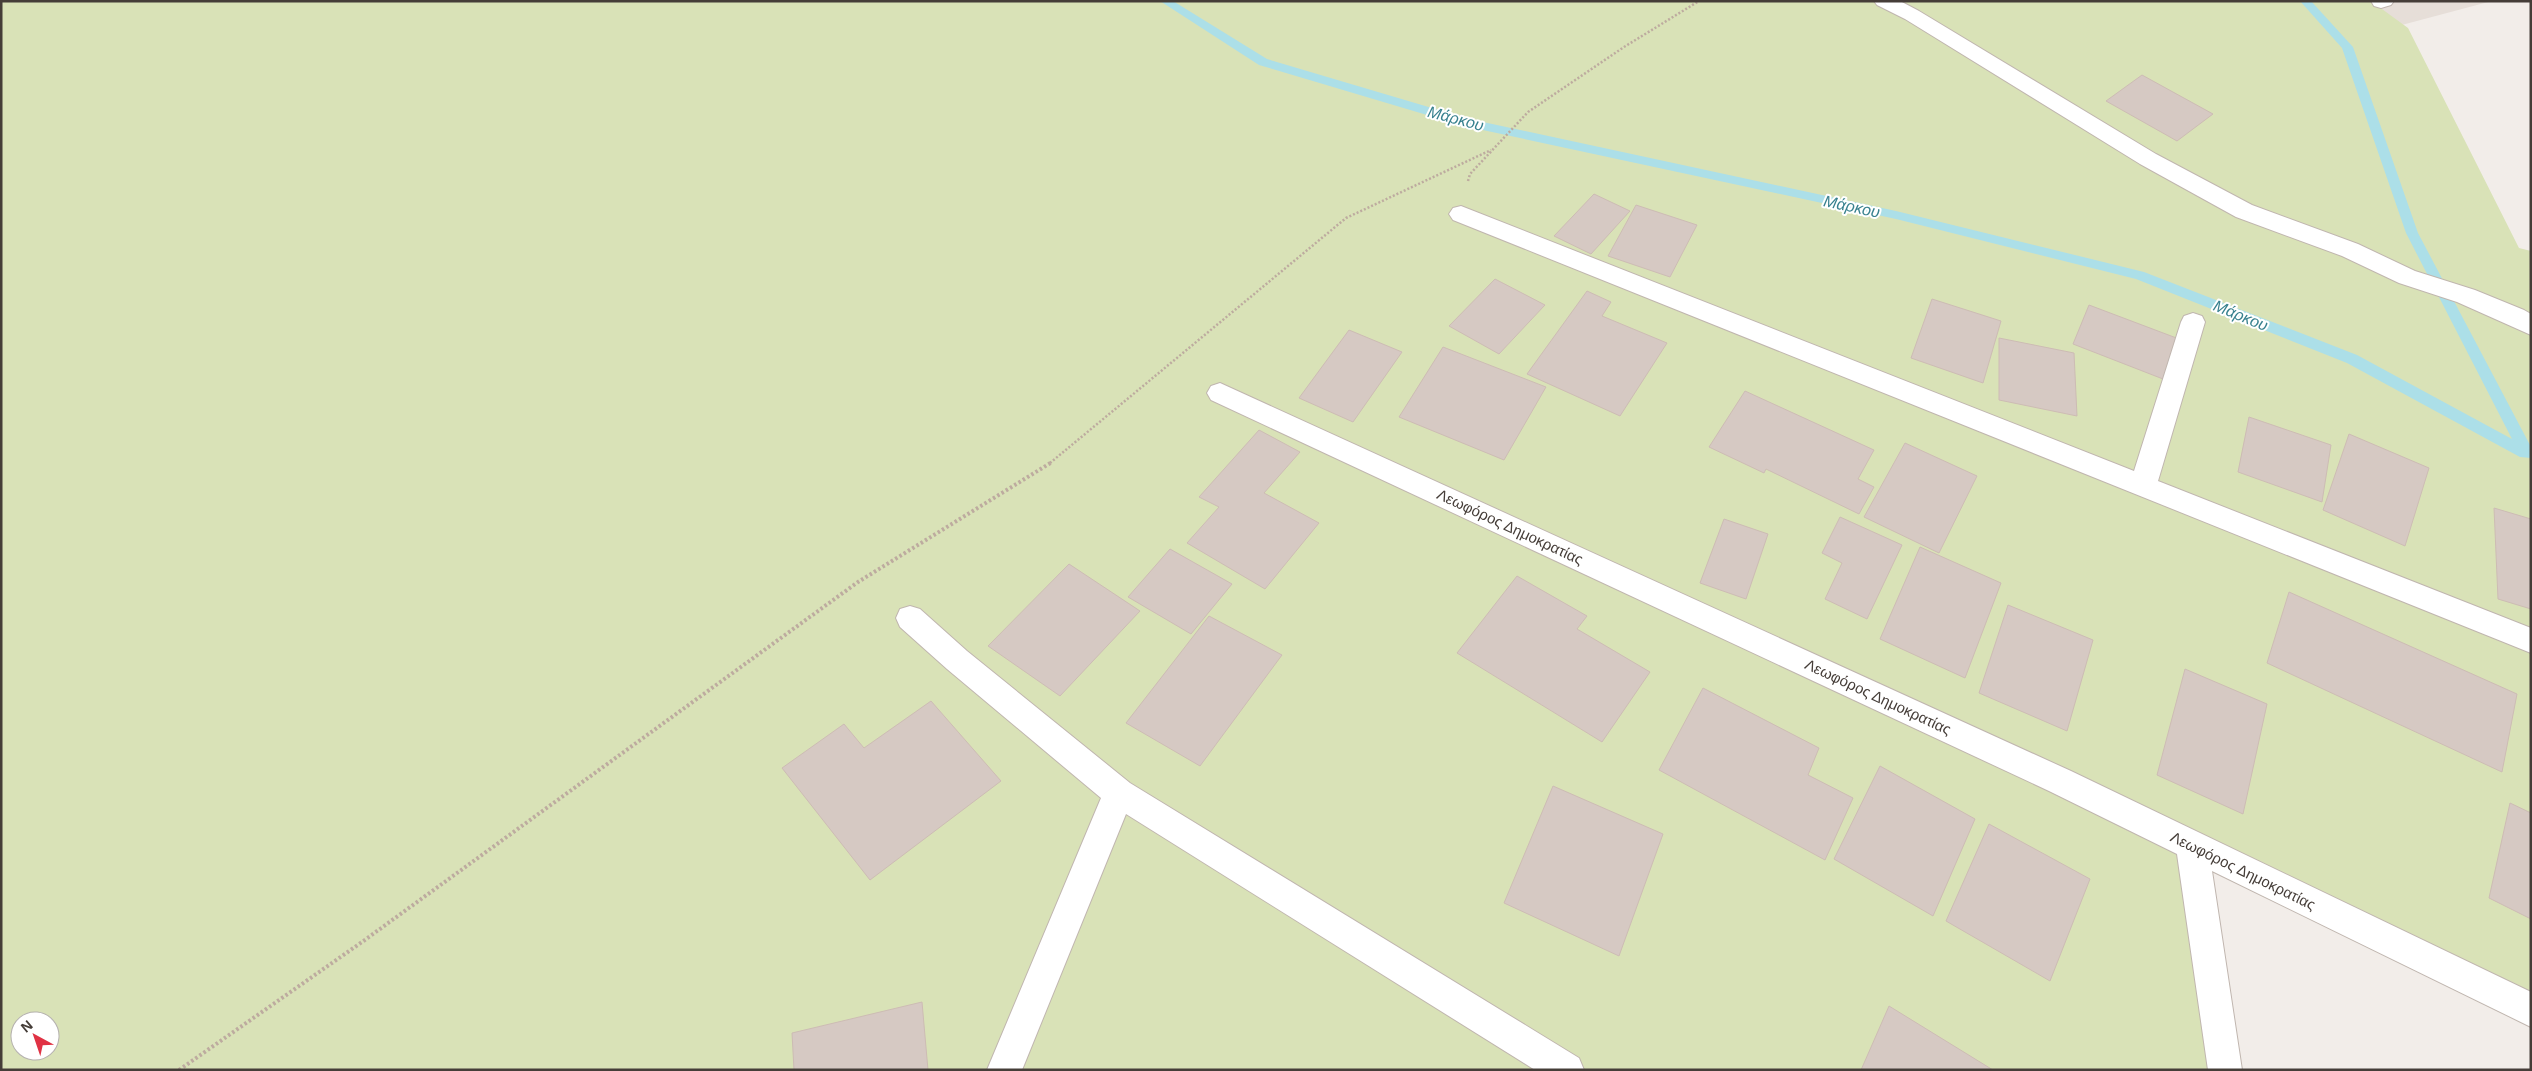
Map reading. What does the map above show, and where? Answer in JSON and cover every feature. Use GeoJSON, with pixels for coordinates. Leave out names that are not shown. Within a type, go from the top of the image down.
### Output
{"type":"FeatureCollection","features":[{"type":"Feature","properties":{"kind":"street"},"geometry":{"type":"LineString","coordinates":[[1884,1],[1936,29],[2148,158],[2244,211],[2350,250],[2407,276],[2515,316],[2531,326]]}},
{"type":"Feature","properties":{"kind":"street"},"geometry":{"type":"LineString","coordinates":[[1461,214],[2531,640]]}},
{"type":"Feature","properties":{"kind":"street"},"geometry":{"type":"LineString","coordinates":[[2143,487],[2193,322]]}},
{"type":"Feature","properties":{"kind":"street","name":"Λεωφόρος Δημοκρατίας"},"geometry":{"type":"LineString","coordinates":[[1220,393],[2060,781],[2192,847],[2531,1010]]}},
{"type":"Feature","properties":{"kind":"street"},"geometry":{"type":"LineString","coordinates":[[910,618],[957,660],[1119,793],[1567,1070]]}},
{"type":"Feature","properties":{"kind":"street"},"geometry":{"type":"LineString","coordinates":[[1004,1070],[1119,793]]}},
{"type":"Feature","properties":{"kind":"street"},"geometry":{"type":"LineString","coordinates":[[2192,847],[2225,1070]]}},
{"type":"Feature","properties":{"kind":"path"},"geometry":{"type":"LineString","coordinates":[[1461,214],[1470,174],[1528,112],[1624,46],[1699,1]]}},
{"type":"Feature","properties":{"kind":"path"},"geometry":{"type":"LineString","coordinates":[[179,1070],[370,936],[858,582],[1052,462],[1346,218],[1491,150]]}},
{"type":"Feature","properties":{"kind":"shaded area"},"geometry":{"type":"Polygon","coordinates":[[[2366,1],[2492,1],[2398,26],[2366,1]]]}},
{"type":"Feature","properties":{"kind":"green space"},"geometry":{"type":"Polygon","coordinates":[[[1,1],[2371,1],[2408,28],[2519,248],[2531,251],[2531,1010],[2193,847],[2225,1070],[1,1070],[1,1]]]}},
{"type":"Feature","properties":{"kind":"building"},"geometry":{"type":"Polygon","coordinates":[[[2142,75],[2213,114],[2177,141],[2106,101],[2142,75]]]}},
{"type":"Feature","properties":{"kind":"building"},"geometry":{"type":"Polygon","coordinates":[[[1594,194],[1630,211],[1591,254],[1554,236],[1594,194]]]}},
{"type":"Feature","properties":{"kind":"building"},"geometry":{"type":"Polygon","coordinates":[[[1636,205],[1697,225],[1670,277],[1608,256],[1636,205]]]}},
{"type":"Feature","properties":{"kind":"building"},"geometry":{"type":"Polygon","coordinates":[[[1495,279],[1545,305],[1499,354],[1449,326],[1495,279]]]}},
{"type":"Feature","properties":{"kind":"building"},"geometry":{"type":"Polygon","coordinates":[[[1587,291],[1611,302],[1602,316],[1667,343],[1620,416],[1527,374],[1587,291]]]}},
{"type":"Feature","properties":{"kind":"building"},"geometry":{"type":"Polygon","coordinates":[[[1932,299],[2001,321],[1983,383],[1911,358],[1932,299]]]}},
{"type":"Feature","properties":{"kind":"building"},"geometry":{"type":"Polygon","coordinates":[[[2089,305],[2195,345],[2181,386],[2073,344],[2089,305]]]}},
{"type":"Feature","properties":{"kind":"building"},"geometry":{"type":"Polygon","coordinates":[[[1349,330],[1402,352],[1353,422],[1299,398],[1349,330]]]}},
{"type":"Feature","properties":{"kind":"building"},"geometry":{"type":"Polygon","coordinates":[[[1999,338],[2074,353],[2077,416],[1999,400],[1999,338]]]}},
{"type":"Feature","properties":{"kind":"building"},"geometry":{"type":"Polygon","coordinates":[[[1443,347],[1546,387],[1504,460],[1399,417],[1443,347]]]}},
{"type":"Feature","properties":{"kind":"building"},"geometry":{"type":"Polygon","coordinates":[[[1745,391],[1874,450],[1858,479],[1874,487],[1859,514],[1766,469],[1764,473],[1709,447],[1745,391]]]}},
{"type":"Feature","properties":{"kind":"building"},"geometry":{"type":"Polygon","coordinates":[[[2249,417],[2331,445],[2322,502],[2238,472],[2249,417]]]}},
{"type":"Feature","properties":{"kind":"building"},"geometry":{"type":"Polygon","coordinates":[[[1259,430],[1300,452],[1264,493],[1319,523],[1265,589],[1187,543],[1219,507],[1199,497],[1259,430]]]}},
{"type":"Feature","properties":{"kind":"building"},"geometry":{"type":"Polygon","coordinates":[[[2349,434],[2429,468],[2405,546],[2323,510],[2349,434]]]}},
{"type":"Feature","properties":{"kind":"building"},"geometry":{"type":"Polygon","coordinates":[[[1905,443],[1977,476],[1939,553],[1864,517],[1905,443]]]}},
{"type":"Feature","properties":{"kind":"building"},"geometry":{"type":"Polygon","coordinates":[[[2494,508],[2531,519],[2531,609],[2498,599],[2494,508]]]}},
{"type":"Feature","properties":{"kind":"building"},"geometry":{"type":"Polygon","coordinates":[[[1840,517],[1902,545],[1867,619],[1825,599],[1842,563],[1822,553],[1840,517]]]}},
{"type":"Feature","properties":{"kind":"building"},"geometry":{"type":"Polygon","coordinates":[[[1724,519],[1768,534],[1746,599],[1700,583],[1724,519]]]}},
{"type":"Feature","properties":{"kind":"building"},"geometry":{"type":"Polygon","coordinates":[[[1920,547],[2001,583],[1965,678],[1880,639],[1920,547]]]}},
{"type":"Feature","properties":{"kind":"building"},"geometry":{"type":"Polygon","coordinates":[[[1170,549],[1232,584],[1191,634],[1128,597],[1170,549]]]}},
{"type":"Feature","properties":{"kind":"building"},"geometry":{"type":"Polygon","coordinates":[[[1069,564],[1140,611],[1060,696],[988,646],[1069,564]]]}},
{"type":"Feature","properties":{"kind":"building"},"geometry":{"type":"Polygon","coordinates":[[[1517,576],[1587,616],[1577,629],[1650,672],[1602,742],[1457,653],[1517,576]]]}},
{"type":"Feature","properties":{"kind":"building"},"geometry":{"type":"Polygon","coordinates":[[[2289,592],[2517,694],[2502,772],[2267,663],[2289,592]]]}},
{"type":"Feature","properties":{"kind":"building"},"geometry":{"type":"Polygon","coordinates":[[[2008,605],[2093,640],[2067,731],[1979,693],[2008,605]]]}},
{"type":"Feature","properties":{"kind":"building"},"geometry":{"type":"Polygon","coordinates":[[[1209,616],[1282,655],[1200,766],[1126,723],[1209,616]]]}},
{"type":"Feature","properties":{"kind":"building"},"geometry":{"type":"Polygon","coordinates":[[[2185,669],[2267,704],[2243,814],[2157,775],[2185,669]]]}},
{"type":"Feature","properties":{"kind":"building"},"geometry":{"type":"Polygon","coordinates":[[[1703,688],[1819,748],[1808,775],[1853,798],[1825,860],[1659,770],[1703,688]]]}},
{"type":"Feature","properties":{"kind":"building"},"geometry":{"type":"Polygon","coordinates":[[[931,701],[1001,781],[870,880],[782,768],[844,724],[864,748],[931,701]]]}},
{"type":"Feature","properties":{"kind":"building"},"geometry":{"type":"Polygon","coordinates":[[[1880,766],[1975,819],[1933,916],[1834,859],[1880,766]]]}},
{"type":"Feature","properties":{"kind":"building"},"geometry":{"type":"Polygon","coordinates":[[[1553,786],[1663,834],[1619,956],[1504,903],[1553,786]]]}},
{"type":"Feature","properties":{"kind":"building"},"geometry":{"type":"Polygon","coordinates":[[[2510,803],[2531,813],[2531,919],[2489,898],[2510,803]]]}},
{"type":"Feature","properties":{"kind":"building"},"geometry":{"type":"Polygon","coordinates":[[[1989,824],[2090,879],[2050,981],[1946,921],[1989,824]]]}},
{"type":"Feature","properties":{"kind":"building"},"geometry":{"type":"Polygon","coordinates":[[[922,1002],[928,1070],[794,1070],[792,1033],[922,1002]]]}},
{"type":"Feature","properties":{"kind":"building"},"geometry":{"type":"Polygon","coordinates":[[[1889,1006],[1993,1070],[1861,1070],[1889,1006]]]}},
{"type":"Feature","properties":{"kind":"waterway","name":"Μάρκου"},"geometry":{"type":"LineString","coordinates":[[1165,1],[1263,62],[1468,123],[1896,215],[2139,275],[2352,359],[2525,453]]}},
{"type":"Feature","properties":{"kind":"waterway","name":"Μάρκου"},"geometry":{"type":"LineString","coordinates":[[2305,1],[2347,47],[2412,233],[2527,454]]}}]}
